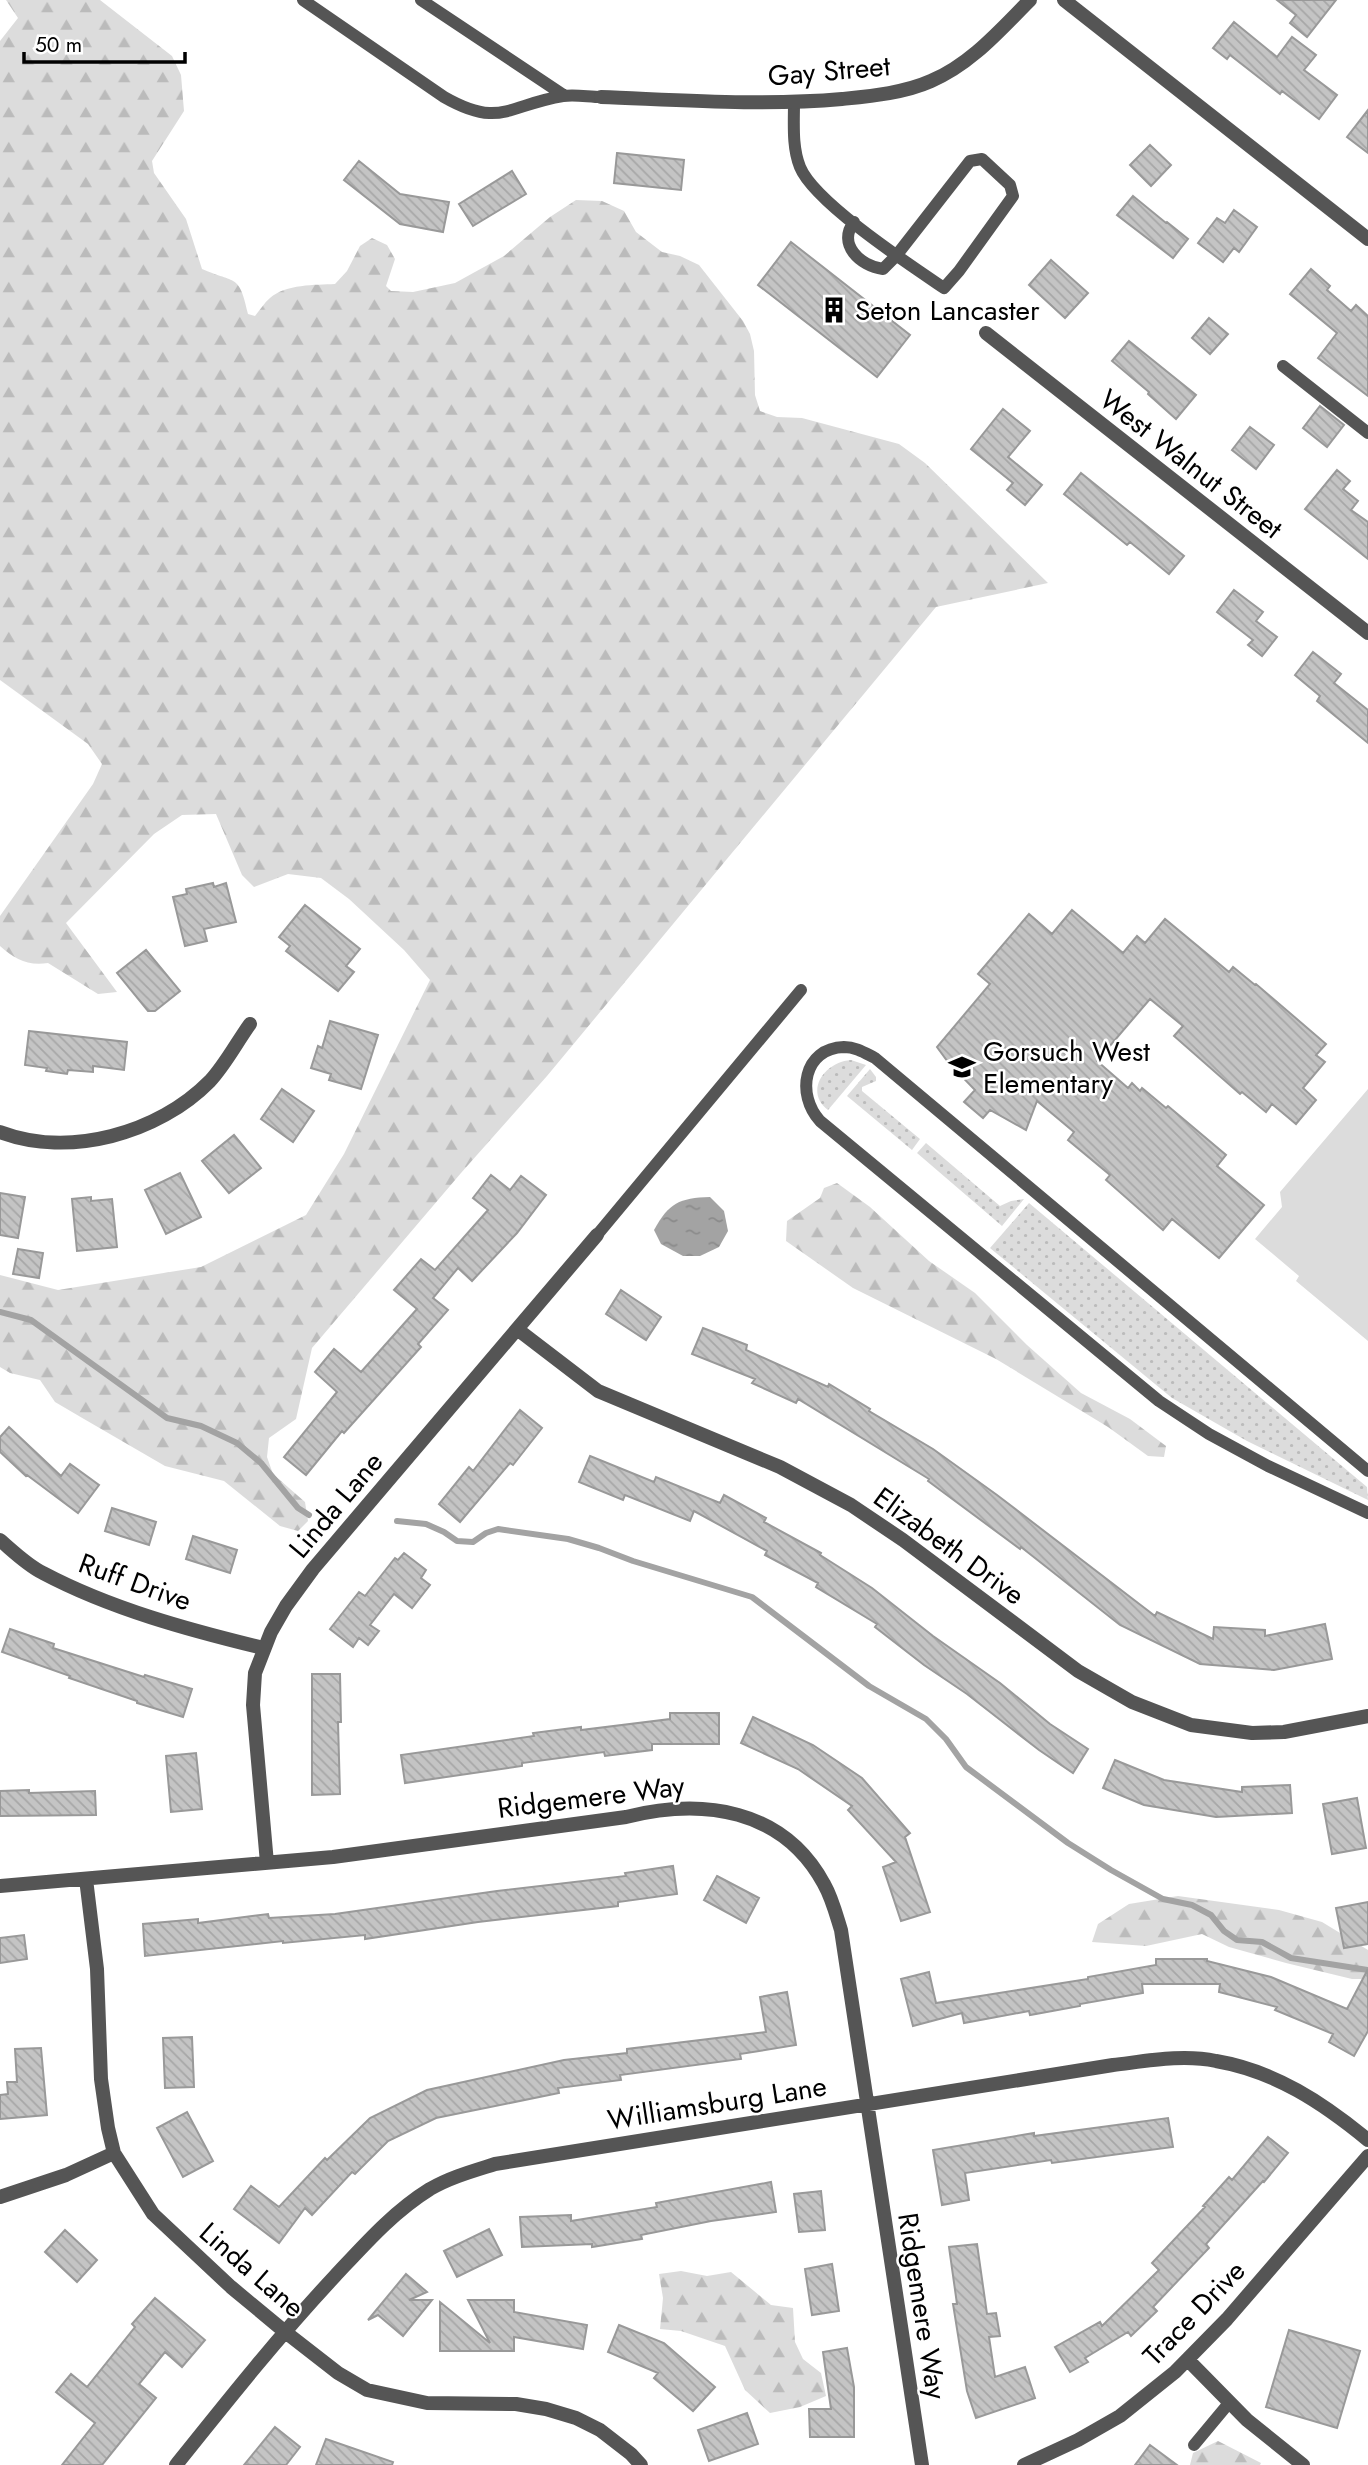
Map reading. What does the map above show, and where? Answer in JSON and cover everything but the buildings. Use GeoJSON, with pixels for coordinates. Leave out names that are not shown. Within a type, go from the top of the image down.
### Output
{"type":"FeatureCollection","features":[{"type":"Feature","properties":{"kind":"street","name":"Gay Street"},"geometry":{"type":"LineString","coordinates":[[601,97],[794,102],[860,97],[899,90],[931,81],[983,48],[1030,0]]}},
{"type":"Feature","properties":{"kind":"street"},"geometry":{"type":"LineString","coordinates":[[1064,0],[1368,239]]}},
{"type":"Feature","properties":{"kind":"street","name":"West Walnut Street"},"geometry":{"type":"LineString","coordinates":[[986,333],[1368,633]]}},
{"type":"Feature","properties":{"kind":"street"},"geometry":{"type":"LineString","coordinates":[[0,1132],[15,1137],[62,1143],[117,1135],[137,1128],[171,1112],[210,1081],[250,1024]]}},
{"type":"Feature","properties":{"kind":"street","name":"Linda Lane"},"geometry":{"type":"LineString","coordinates":[[267,1863],[253,1705],[255,1673],[263,1648],[286,1606],[313,1569],[597,1235]]}},
{"type":"Feature","properties":{"kind":"street","name":"Elizabeth Drive"},"geometry":{"type":"LineString","coordinates":[[517,1329],[598,1391],[780,1467],[851,1505],[903,1540],[1078,1671],[1132,1702],[1191,1725],[1252,1733],[1284,1732],[1368,1716]]}},
{"type":"Feature","properties":{"kind":"street","name":"Ruff Drive"},"geometry":{"type":"LineString","coordinates":[[0,1541],[40,1572],[89,1594],[141,1614],[263,1648]]}},
{"type":"Feature","properties":{"kind":"street","name":"Ridgemere Way"},"geometry":{"type":"LineString","coordinates":[[0,1886],[333,1857],[626,1817],[657,1809],[708,1808],[748,1817],[781,1835],[795,1847],[825,1884],[841,1930],[922,2465]]}},
{"type":"Feature","properties":{"kind":"street","name":"Linda Lane"},"geometry":{"type":"LineString","coordinates":[[86,1879],[97,1969],[101,2079],[114,2153],[153,2214],[234,2290],[338,2373],[367,2390],[427,2403],[516,2404],[546,2409],[576,2418],[600,2430],[641,2465]]}},
{"type":"Feature","properties":{"kind":"street","name":"Williamsburg Lane"},"geometry":{"type":"LineString","coordinates":[[176,2465],[284,2331],[384,2225],[419,2197],[460,2175],[495,2164],[1113,2065],[1177,2059],[1202,2059],[1245,2068],[1289,2085],[1326,2108],[1368,2140]]}},
{"type":"Feature","properties":{"kind":"street"},"geometry":{"type":"LineString","coordinates":[[0,2197],[66,2175],[114,2153]]}},
{"type":"Feature","properties":{"kind":"street","name":"Trace Drive"},"geometry":{"type":"LineString","coordinates":[[1024,2465],[1078,2440],[1120,2416],[1188,2360],[1227,2319],[1368,2156]]}},
{"type":"Feature","properties":{"kind":"street"},"geometry":{"type":"LineString","coordinates":[[1188,2360],[1247,2420],[1303,2465]]}},
{"type":"Feature","properties":{"kind":"lane"},"geometry":{"type":"LineString","coordinates":[[303,0],[463,108],[481,114],[501,113],[565,96],[601,97]]}},
{"type":"Feature","properties":{"kind":"lane"},"geometry":{"type":"LineString","coordinates":[[427,2],[565,96]]}},
{"type":"Feature","properties":{"kind":"lane"},"geometry":{"type":"LineString","coordinates":[[794,102],[795,152],[808,184],[896,256],[944,288],[1013,196],[1010,184],[982,159],[970,160],[896,256],[883,269],[873,268],[852,251],[846,240],[847,230],[854,222]]}},
{"type":"Feature","properties":{"kind":"lane"},"geometry":{"type":"LineString","coordinates":[[1283,366],[1368,433]]}},
{"type":"Feature","properties":{"kind":"lane"},"geometry":{"type":"LineString","coordinates":[[597,1235],[801,990]]}},
{"type":"Feature","properties":{"kind":"lane"},"geometry":{"type":"LineString","coordinates":[[1368,1471],[875,1058],[845,1047],[832,1049],[813,1063],[805,1084],[805,1095],[808,1105],[820,1121],[1129,1378],[1209,1434],[1268,1466],[1368,1513]]}},
{"type":"Feature","properties":{"kind":"lane"},"geometry":{"type":"LineString","coordinates":[[1194,2445],[1230,2403]]}},
{"type":"Feature","properties":{"kind":"green space"},"geometry":{"type":"Polygon","coordinates":[[[6,0],[100,0],[172,56],[181,75],[184,111],[152,161],[154,173],[186,219],[202,269],[234,282],[242,292],[248,314],[255,316],[270,298],[284,290],[335,284],[347,271],[360,246],[372,238],[387,245],[395,259],[386,286],[391,291],[413,292],[455,283],[504,256],[550,217],[576,200],[602,201],[624,211],[636,232],[662,252],[680,256],[699,265],[743,321],[754,351],[755,395],[760,411],[777,417],[802,418],[899,444],[925,463],[1048,583],[936,607],[547,1076],[312,1348],[296,1419],[269,1438],[267,1457],[273,1474],[305,1502],[308,1521],[298,1531],[280,1526],[224,1481],[165,1466],[55,1402],[40,1380],[10,1373],[0,1367],[0,1275],[58,1290],[201,1267],[306,1215],[344,1154],[430,980],[404,950],[349,899],[321,878],[288,874],[254,887],[242,875],[216,814],[182,815],[154,834],[66,923],[117,992],[98,994],[48,963],[22,960],[0,946],[0,916],[93,784],[102,764],[88,744],[0,680],[0,41],[18,18],[6,0]]]}},
{"type":"Feature","properties":{"kind":"green space"},"geometry":{"type":"Polygon","coordinates":[[[851,1060],[866,1065],[828,1110],[818,1095],[820,1079],[833,1066],[851,1060]]]}},
{"type":"Feature","properties":{"kind":"green space"},"geometry":{"type":"Polygon","coordinates":[[[870,1069],[876,1081],[862,1087],[862,1091],[920,1139],[912,1150],[847,1096],[870,1069]]]}},
{"type":"Feature","properties":{"kind":"green space"},"geometry":{"type":"Polygon","coordinates":[[[1368,1089],[1368,1341],[1296,1281],[1299,1276],[1255,1239],[1282,1207],[1280,1192],[1368,1089]]]}},
{"type":"Feature","properties":{"kind":"green space"},"geometry":{"type":"Polygon","coordinates":[[[926,1143],[1000,1206],[1024,1199],[1002,1226],[917,1153],[926,1143]]]}},
{"type":"Feature","properties":{"kind":"green space"},"geometry":{"type":"Polygon","coordinates":[[[837,1183],[870,1207],[929,1261],[975,1293],[1027,1345],[1081,1393],[1130,1419],[1166,1446],[1164,1457],[1148,1456],[1108,1427],[996,1359],[853,1288],[786,1241],[787,1221],[820,1198],[824,1188],[837,1183]]]}},
{"type":"Feature","properties":{"kind":"green space"},"geometry":{"type":"Polygon","coordinates":[[[1029,1203],[1367,1487],[1368,1500],[1247,1441],[1172,1398],[990,1248],[1029,1203]]]}},
{"type":"Feature","properties":{"kind":"green space"},"geometry":{"type":"Polygon","coordinates":[[[1178,1896],[1279,1910],[1322,1922],[1368,1950],[1368,1979],[1352,1979],[1286,1963],[1229,1947],[1202,1934],[1146,1946],[1092,1942],[1098,1924],[1129,1904],[1178,1896]]]}},
{"type":"Feature","properties":{"kind":"green space"},"geometry":{"type":"Polygon","coordinates":[[[681,2271],[707,2276],[731,2272],[771,2305],[793,2308],[795,2342],[803,2359],[821,2373],[826,2396],[800,2407],[770,2413],[745,2390],[725,2346],[681,2331],[660,2329],[663,2298],[659,2274],[681,2271]]]}},
{"type":"Feature","properties":{"kind":"green space"},"geometry":{"type":"Polygon","coordinates":[[[1218,2441],[1261,2463],[1260,2465],[1190,2465],[1193,2453],[1218,2441]]]}},
{"type":"Feature","properties":{"kind":"water"},"geometry":{"type":"Polygon","coordinates":[[[710,1197],[724,1211],[728,1231],[719,1247],[700,1256],[683,1256],[661,1244],[654,1230],[670,1208],[690,1199],[710,1197]]]}},
{"type":"Feature","properties":{"kind":"waterway"},"geometry":{"type":"LineString","coordinates":[[0,1312],[31,1320],[167,1418],[201,1426],[237,1443],[261,1463],[298,1508],[309,1515]]}},
{"type":"Feature","properties":{"kind":"waterway"},"geometry":{"type":"LineString","coordinates":[[397,1521],[426,1524],[457,1541],[473,1542],[498,1529],[568,1539],[752,1597],[869,1686],[926,1719],[946,1739],[966,1767],[1068,1843],[1111,1870],[1163,1899],[1192,1905],[1211,1915],[1224,1931],[1237,1940],[1262,1942],[1291,1958],[1368,1970]]}},
{"type":"Feature","properties":{"kind":"place","name":"Seton Lancaster"},"geometry":{"type":"Point","coordinates":[834,310]}},
{"type":"Feature","properties":{"kind":"place","name":"Gorsuch West Elementary"},"geometry":{"type":"Point","coordinates":[962,1067]}}]}
